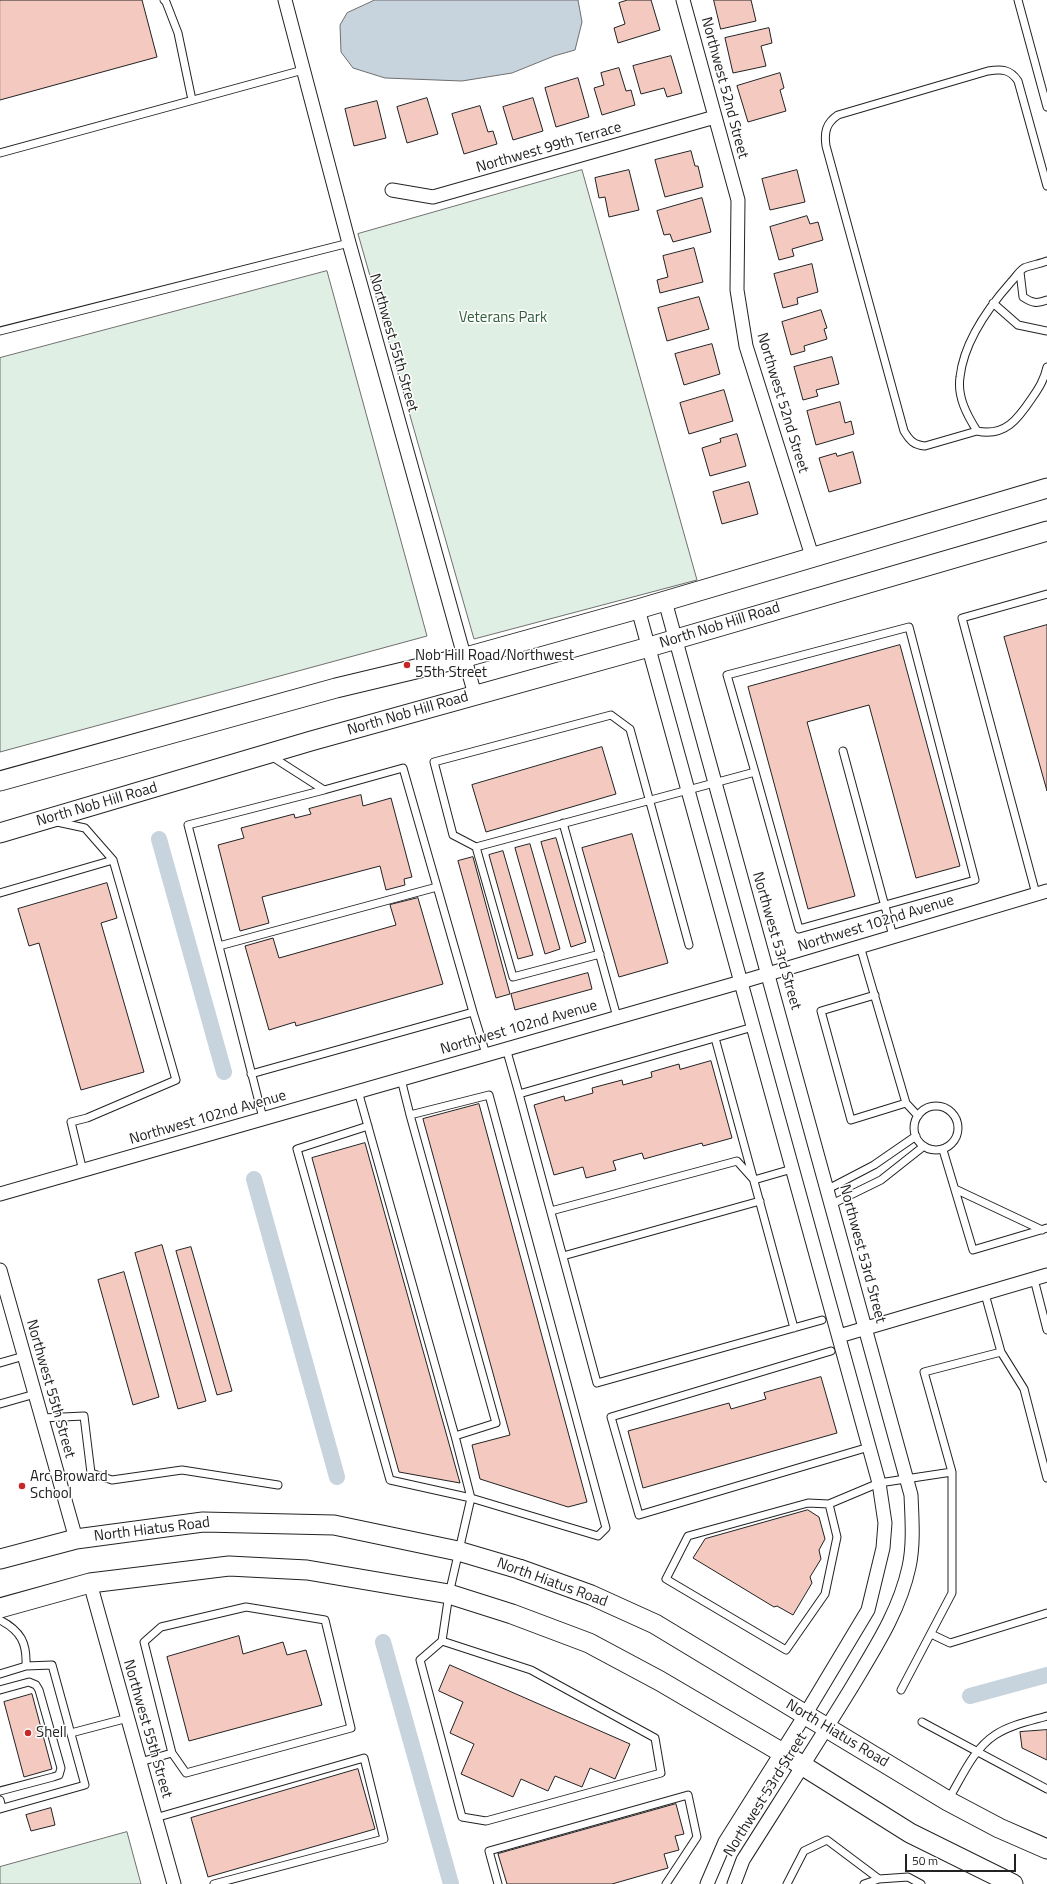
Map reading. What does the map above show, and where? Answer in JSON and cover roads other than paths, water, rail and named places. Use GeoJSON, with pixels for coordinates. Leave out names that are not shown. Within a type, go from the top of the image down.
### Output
{"type":"FeatureCollection","features":[{"type":"Feature","properties":{"kind":"main road"},"geometry":{"type":"LineString","coordinates":[[0,781],[336,688],[466,658],[638,609],[812,556],[1047,488]]}},
{"type":"Feature","properties":{"kind":"main road","name":"North Nob Hill Road"},"geometry":{"type":"LineString","coordinates":[[0,833],[1047,531]]}},
{"type":"Feature","properties":{"kind":"main road","name":"North Hiatus Road"},"geometry":{"type":"LineString","coordinates":[[0,1559],[76,1539],[203,1522],[326,1525],[458,1551],[519,1569],[584,1593],[655,1624],[948,1800],[999,1828],[1047,1849]]}},
{"type":"Feature","properties":{"kind":"main road"},"geometry":{"type":"LineString","coordinates":[[0,1608],[90,1583],[158,1573],[229,1566],[307,1570],[449,1594],[512,1614],[589,1643],[660,1681],[781,1752],[910,1833],[1013,1884]]}},
{"type":"Feature","properties":{"kind":"street","name":"Northwest 55th Street"},"geometry":{"type":"LineString","coordinates":[[284,0],[348,243],[476,695]]}},
{"type":"Feature","properties":{"kind":"street","name":"Northwest 52nd Street"},"geometry":{"type":"LineString","coordinates":[[683,0],[738,200],[738,290],[746,346],[812,556]]}},
{"type":"Feature","properties":{"kind":"street","name":"Northwest 99th Terrace"},"geometry":{"type":"LineString","coordinates":[[392,190],[433,197],[715,118]]}},
{"type":"Feature","properties":{"kind":"street","name":"Northwest 53rd Street"},"geometry":{"type":"LineString","coordinates":[[665,601],[769,973],[911,1495],[912,1539],[909,1567],[899,1603],[885,1631],[827,1728],[743,1860],[734,1884]]}},
{"type":"Feature","properties":{"kind":"street","name":"Northwest 53rd Street"},"geometry":{"type":"LineString","coordinates":[[638,609],[879,1483],[885,1522],[883,1548],[868,1610],[805,1715],[725,1842],[707,1884]]}},
{"type":"Feature","properties":{"kind":"street","name":"Northwest 102nd Avenue"},"geometry":{"type":"LineString","coordinates":[[0,1194],[741,982],[1041,892]]}},
{"type":"Feature","properties":{"kind":"street","name":"Northwest 55th Street"},"geometry":{"type":"LineString","coordinates":[[0,1270],[76,1539]]}},
{"type":"Feature","properties":{"kind":"street"},"geometry":{"type":"LineString","coordinates":[[839,1336],[1047,1275]]}},
{"type":"Feature","properties":{"kind":"street","name":"Northwest 55th Street"},"geometry":{"type":"LineString","coordinates":[[90,1583],[174,1884]]}},
{"type":"Feature","properties":{"kind":"lane"},"geometry":{"type":"LineString","coordinates":[[164,0],[178,33],[192,100]]}},
{"type":"Feature","properties":{"kind":"lane"},"geometry":{"type":"LineString","coordinates":[[1018,0],[1044,85],[1047,107]]}},
{"type":"Feature","properties":{"kind":"lane"},"geometry":{"type":"LineString","coordinates":[[0,153],[303,70]]}},
{"type":"Feature","properties":{"kind":"lane"},"geometry":{"type":"LineString","coordinates":[[1047,186],[1018,81],[1010,72],[1004,70],[988,71],[838,115],[830,120],[826,129],[826,146],[904,431],[911,442],[917,445],[925,446],[977,431],[985,433],[995,432],[1017,420],[1045,379],[1047,367]]}},
{"type":"Feature","properties":{"kind":"lane"},"geometry":{"type":"LineString","coordinates":[[0,331],[348,243]]}},
{"type":"Feature","properties":{"kind":"lane"},"geometry":{"type":"LineString","coordinates":[[977,431],[963,404],[960,377],[968,346],[993,303],[1022,269],[1047,261]]}},
{"type":"Feature","properties":{"kind":"lane"},"geometry":{"type":"LineString","coordinates":[[1020,272],[1023,297],[1030,302],[1038,303],[1047,300]]}},
{"type":"Feature","properties":{"kind":"lane"},"geometry":{"type":"LineString","coordinates":[[993,303],[1018,325],[1047,331]]}},
{"type":"Feature","properties":{"kind":"lane"},"geometry":{"type":"LineString","coordinates":[[1041,892],[962,618],[1047,594]]}},
{"type":"Feature","properties":{"kind":"lane"},"geometry":{"type":"LineString","coordinates":[[909,627],[975,880],[799,929],[755,772],[727,675],[909,627]]}},
{"type":"Feature","properties":{"kind":"lane"},"geometry":{"type":"LineString","coordinates":[[689,946],[649,800],[630,729],[611,715],[434,762],[453,835],[476,847],[563,823],[649,800],[688,790],[715,782],[755,772]]}},
{"type":"Feature","properties":{"kind":"lane"},"geometry":{"type":"LineString","coordinates":[[843,751],[893,936]]}},
{"type":"Feature","properties":{"kind":"lane"},"geometry":{"type":"LineString","coordinates":[[270,754],[324,790]]}},
{"type":"Feature","properties":{"kind":"lane"},"geometry":{"type":"LineString","coordinates":[[263,1118],[188,825],[403,768],[486,1054]]}},
{"type":"Feature","properties":{"kind":"lane"},"geometry":{"type":"LineString","coordinates":[[47,820],[85,828],[113,860],[176,1080],[87,1118],[71,1122],[83,1171]]}},
{"type":"Feature","properties":{"kind":"lane"},"geometry":{"type":"LineString","coordinates":[[563,823],[617,1017]]}},
{"type":"Feature","properties":{"kind":"lane"},"geometry":{"type":"LineString","coordinates":[[476,847],[513,977],[600,954]]}},
{"type":"Feature","properties":{"kind":"lane"},"geometry":{"type":"LineString","coordinates":[[0,893],[113,860]]}},
{"type":"Feature","properties":{"kind":"lane"},"geometry":{"type":"LineString","coordinates":[[219,946],[437,887]]}},
{"type":"Feature","properties":{"kind":"lane"},"geometry":{"type":"LineString","coordinates":[[860,946],[906,1103],[918,1116]]}},
{"type":"Feature","properties":{"kind":"lane"},"geometry":{"type":"LineString","coordinates":[[875,995],[821,1011],[851,1120],[906,1103]]}},
{"type":"Feature","properties":{"kind":"lane"},"geometry":{"type":"LineString","coordinates":[[251,1074],[473,1012]]}},
{"type":"Feature","properties":{"kind":"lane"},"geometry":{"type":"LineString","coordinates":[[519,1094],[753,1026]]}},
{"type":"Feature","properties":{"kind":"lane"},"geometry":{"type":"LineString","coordinates":[[715,1038],[794,1328]]}},
{"type":"Feature","properties":{"kind":"lane"},"geometry":{"type":"LineString","coordinates":[[506,1048],[597,1382],[822,1320]]}},
{"type":"Feature","properties":{"kind":"lane"},"geometry":{"type":"LineString","coordinates":[[401,1079],[496,1423],[455,1436]]}},
{"type":"Feature","properties":{"kind":"lane"},"geometry":{"type":"LineString","coordinates":[[358,1091],[471,1498],[449,1594],[442,1640],[420,1660],[462,1817],[486,1821],[661,1773],[655,1738],[531,1670],[442,1640]]}},
{"type":"Feature","properties":{"kind":"lane"},"geometry":{"type":"LineString","coordinates":[[368,1126],[297,1149],[390,1480],[471,1498],[598,1536],[606,1528],[489,1095],[410,1115]]}},
{"type":"Feature","properties":{"kind":"lane"},"geometry":{"type":"LineString","coordinates":[[936,1106],[943,1107],[954,1115],[957,1121],[957,1135],[954,1142],[943,1150],[930,1149],[924,1146],[916,1136],[915,1123],[918,1116],[923,1111],[936,1106]]}},
{"type":"Feature","properties":{"kind":"lane"},"geometry":{"type":"LineString","coordinates":[[828,1189],[874,1165],[916,1136]]}},
{"type":"Feature","properties":{"kind":"lane"},"geometry":{"type":"LineString","coordinates":[[832,1204],[881,1180],[924,1146]]}},
{"type":"Feature","properties":{"kind":"lane"},"geometry":{"type":"LineString","coordinates":[[943,1150],[972,1250],[1045,1229]]}},
{"type":"Feature","properties":{"kind":"lane"},"geometry":{"type":"LineString","coordinates":[[551,1211],[737,1161],[754,1180]]}},
{"type":"Feature","properties":{"kind":"lane"},"geometry":{"type":"LineString","coordinates":[[754,1180],[792,1169]]}},
{"type":"Feature","properties":{"kind":"lane"},"geometry":{"type":"LineString","coordinates":[[955,1189],[1045,1229]]}},
{"type":"Feature","properties":{"kind":"lane"},"geometry":{"type":"LineString","coordinates":[[563,1256],[760,1201]]}},
{"type":"Feature","properties":{"kind":"lane"},"geometry":{"type":"LineString","coordinates":[[1034,1279],[1047,1330]]}},
{"type":"Feature","properties":{"kind":"lane"},"geometry":{"type":"LineString","coordinates":[[985,1294],[1001,1352],[1024,1389],[1047,1478]]}},
{"type":"Feature","properties":{"kind":"lane"},"geometry":{"type":"LineString","coordinates":[[831,1351],[611,1417],[639,1514],[869,1447]]}},
{"type":"Feature","properties":{"kind":"lane"},"geometry":{"type":"LineString","coordinates":[[901,1690],[952,1593],[952,1472],[924,1372],[1001,1352]]}},
{"type":"Feature","properties":{"kind":"lane"},"geometry":{"type":"LineString","coordinates":[[0,1363],[24,1356]]}},
{"type":"Feature","properties":{"kind":"lane"},"geometry":{"type":"LineString","coordinates":[[0,1404],[35,1394]]}},
{"type":"Feature","properties":{"kind":"lane"},"geometry":{"type":"LineString","coordinates":[[42,1418],[84,1416],[91,1473],[112,1480],[182,1470],[278,1485]]}},
{"type":"Feature","properties":{"kind":"lane"},"geometry":{"type":"LineString","coordinates":[[829,1504],[837,1537],[825,1594],[786,1650],[666,1579],[688,1536],[808,1503],[829,1504],[879,1483],[952,1472]]}},
{"type":"Feature","properties":{"kind":"lane"},"geometry":{"type":"LineString","coordinates":[[246,1607],[325,1620],[351,1728],[186,1773],[172,1754],[144,1642],[161,1627],[246,1607]]}},
{"type":"Feature","properties":{"kind":"lane"},"geometry":{"type":"LineString","coordinates":[[930,1634],[950,1643],[1047,1613]]}},
{"type":"Feature","properties":{"kind":"lane"},"geometry":{"type":"LineString","coordinates":[[0,1620],[17,1632],[24,1642],[27,1654],[26,1666]]}},
{"type":"Feature","properties":{"kind":"lane"},"geometry":{"type":"LineString","coordinates":[[0,1674],[26,1666],[52,1665],[85,1785],[1,1808],[0,1800]]}},
{"type":"Feature","properties":{"kind":"lane"},"geometry":{"type":"LineString","coordinates":[[0,1690],[29,1682],[36,1685],[39,1690],[60,1768],[59,1775],[0,1791]]}},
{"type":"Feature","properties":{"kind":"lane"},"geometry":{"type":"LineString","coordinates":[[948,1800],[977,1752],[994,1735],[1015,1725],[1047,1716]]}},
{"type":"Feature","properties":{"kind":"lane"},"geometry":{"type":"LineString","coordinates":[[71,1733],[128,1718]]}},
{"type":"Feature","properties":{"kind":"lane"},"geometry":{"type":"LineString","coordinates":[[922,1722],[1047,1789]]}},
{"type":"Feature","properties":{"kind":"lane"},"geometry":{"type":"LineString","coordinates":[[140,1762],[172,1754]]}},
{"type":"Feature","properties":{"kind":"lane"},"geometry":{"type":"LineString","coordinates":[[156,1818],[364,1758],[384,1839],[214,1884]]}},
{"type":"Feature","properties":{"kind":"lane"},"geometry":{"type":"LineString","coordinates":[[498,1884],[489,1851],[688,1795],[697,1836],[666,1884]]}},
{"type":"Feature","properties":{"kind":"lane"},"geometry":{"type":"LineString","coordinates":[[787,1884],[804,1851],[827,1840],[879,1879]]}},
{"type":"Feature","properties":{"kind":"lane"},"geometry":{"type":"LineString","coordinates":[[864,1884],[879,1879],[908,1877],[921,1884]]}},
{"type":"Feature","properties":{"kind":"waterway"},"geometry":{"type":"LineString","coordinates":[[159,839],[224,1072]]}},
{"type":"Feature","properties":{"kind":"waterway"},"geometry":{"type":"LineString","coordinates":[[254,1179],[337,1477]]}},
{"type":"Feature","properties":{"kind":"waterway"},"geometry":{"type":"LineString","coordinates":[[383,1642],[451,1884]]}},
{"type":"Feature","properties":{"kind":"waterway"},"geometry":{"type":"LineString","coordinates":[[970,1696],[1047,1675]]}},
{"type":"Feature","properties":{"kind":"place","name":"Nob Hill Road/Northwest 55th Street"},"geometry":{"type":"Point","coordinates":[407,665]}},
{"type":"Feature","properties":{"kind":"place","name":"Arc Broward School"},"geometry":{"type":"Point","coordinates":[22,1486]}},
{"type":"Feature","properties":{"kind":"place","name":"Shell"},"geometry":{"type":"Point","coordinates":[28,1733]}},
{"type":"Feature","properties":{"kind":"park label","name":"Veterans Park"},"geometry":{"type":"Point","coordinates":[503,318]}}]}
